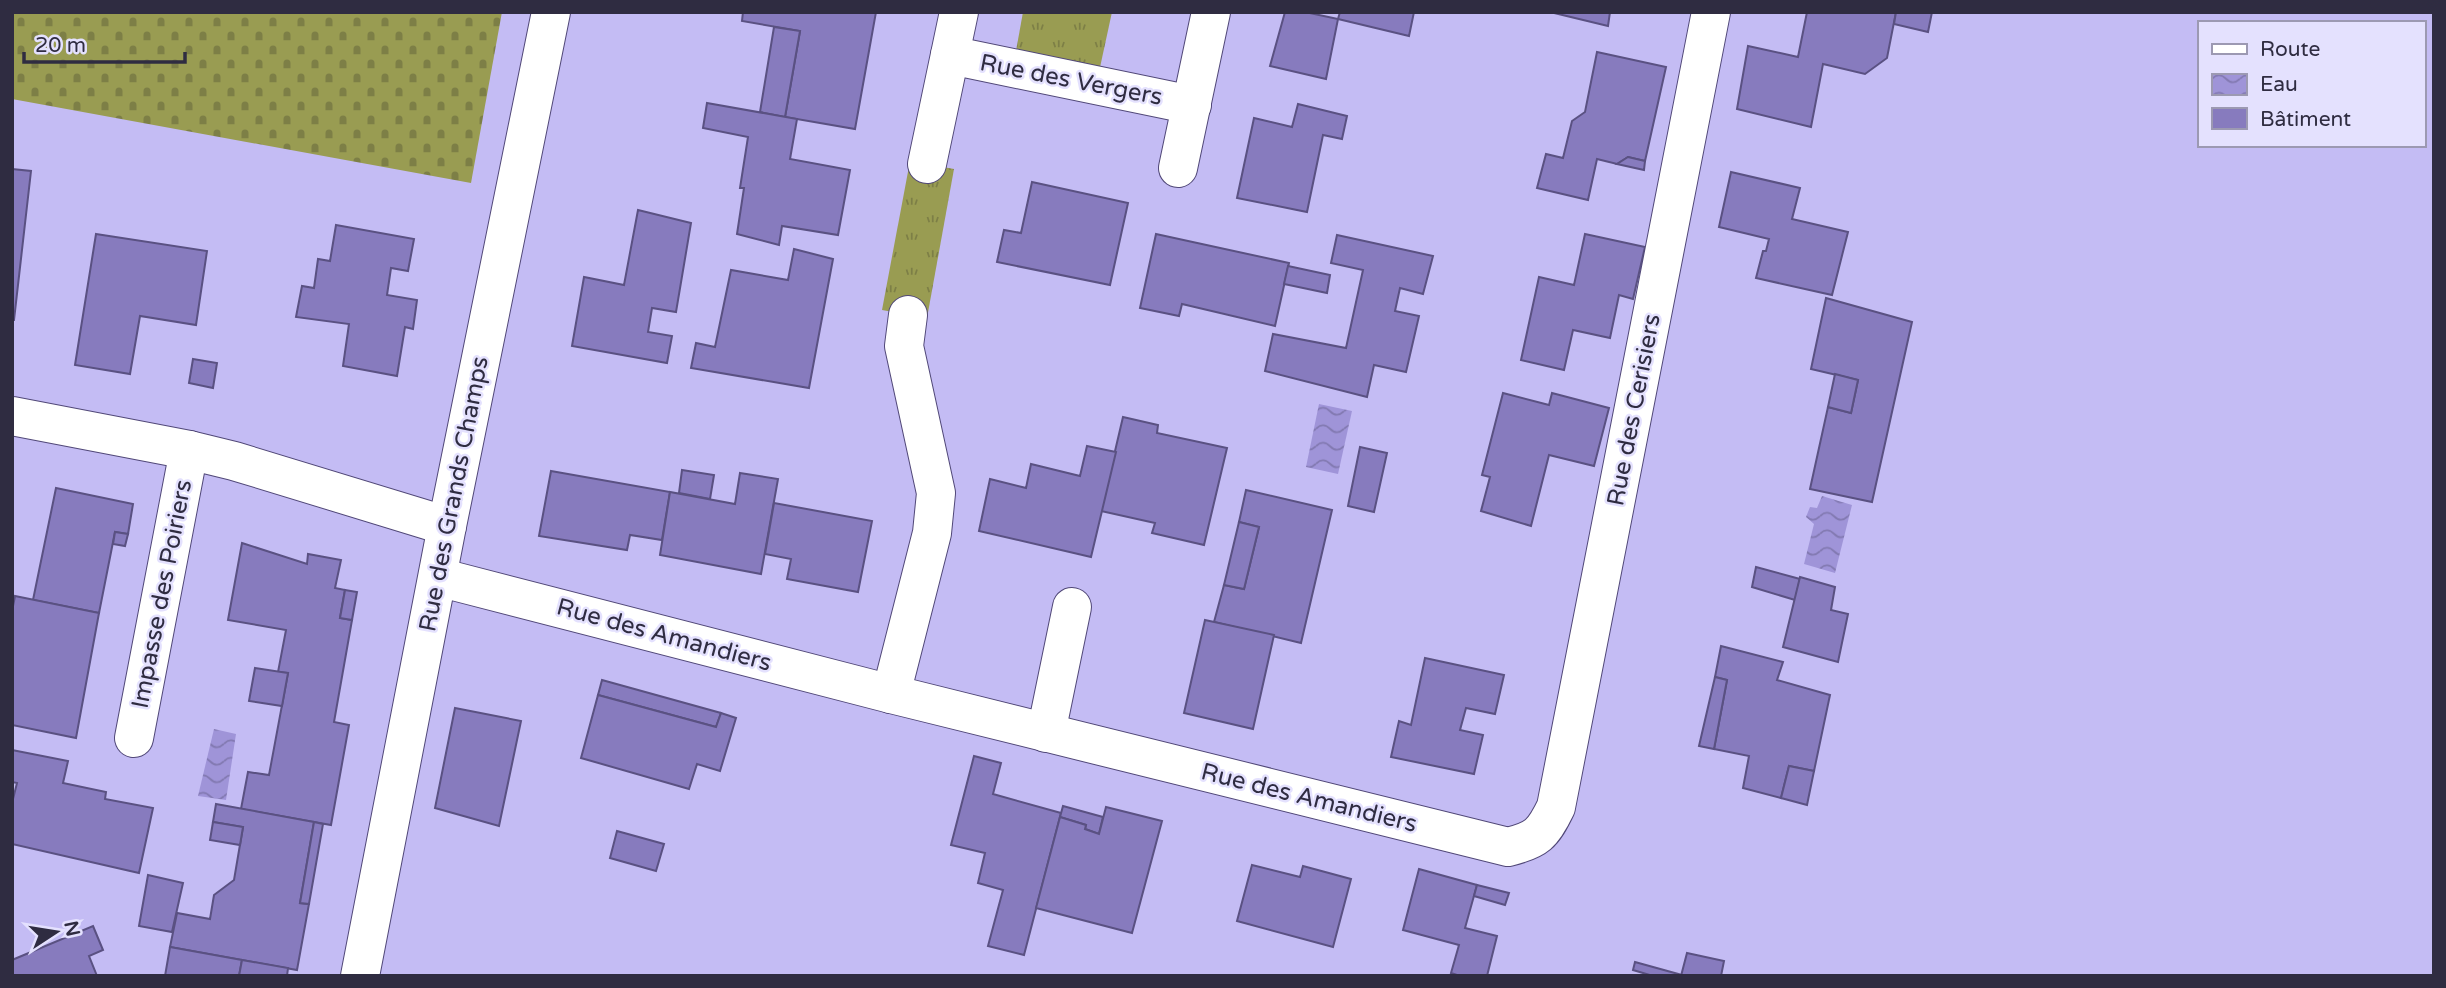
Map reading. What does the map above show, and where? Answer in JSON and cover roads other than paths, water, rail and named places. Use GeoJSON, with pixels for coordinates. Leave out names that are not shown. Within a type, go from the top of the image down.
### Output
{"type":"FeatureCollection","features":[{"type":"Feature","properties":{"kind":"street","name":"Rue des Grands Champs"},"geometry":{"type":"LineString","coordinates":[[360,976],[447,526],[551,12]]}},
{"type":"Feature","properties":{"kind":"street","name":"Rue des Vergers"},"geometry":{"type":"LineString","coordinates":[[927,164],[959,12]]}},
{"type":"Feature","properties":{"kind":"street","name":"Rue des Vergers"},"geometry":{"type":"LineString","coordinates":[[1178,168],[1211,12]]}},
{"type":"Feature","properties":{"kind":"street","name":"Rue des Cerisiers"},"geometry":{"type":"LineString","coordinates":[[1556,807],[1711,12]]}},
{"type":"Feature","properties":{"kind":"street","name":"Rue des Vergers"},"geometry":{"type":"LineString","coordinates":[[950,55],[1192,105]]}},
{"type":"Feature","properties":{"kind":"street"},"geometry":{"type":"LineString","coordinates":[[891,694],[932,533],[936,493],[904,345],[908,315]]}},
{"type":"Feature","properties":{"kind":"street","name":"Impasse des Poiriers"},"geometry":{"type":"LineString","coordinates":[[12,416],[234,461],[447,526]]}},
{"type":"Feature","properties":{"kind":"street","name":"Impasse des Poiriers"},"geometry":{"type":"LineString","coordinates":[[134,738],[189,450]]}},
{"type":"Feature","properties":{"kind":"street","name":"Rue des Amandiers"},"geometry":{"type":"LineString","coordinates":[[438,576],[891,694],[1508,847],[1530,841],[1547,825],[1556,807]]}},
{"type":"Feature","properties":{"kind":"street"},"geometry":{"type":"LineString","coordinates":[[1046,733],[1073,607]]}},
{"type":"Feature","properties":{"kind":"water"},"geometry":{"type":"Polygon","coordinates":[[[1319,404],[1352,411],[1338,474],[1306,467],[1319,404]]]}},
{"type":"Feature","properties":{"kind":"water"},"geometry":{"type":"Polygon","coordinates":[[[1822,496],[1852,505],[1835,573],[1804,564],[1814,524],[1806,517],[1810,507],[1817,508],[1822,496]]]}},
{"type":"Feature","properties":{"kind":"water"},"geometry":{"type":"Polygon","coordinates":[[[214,729],[236,734],[226,800],[198,796],[214,729]]]}}]}
